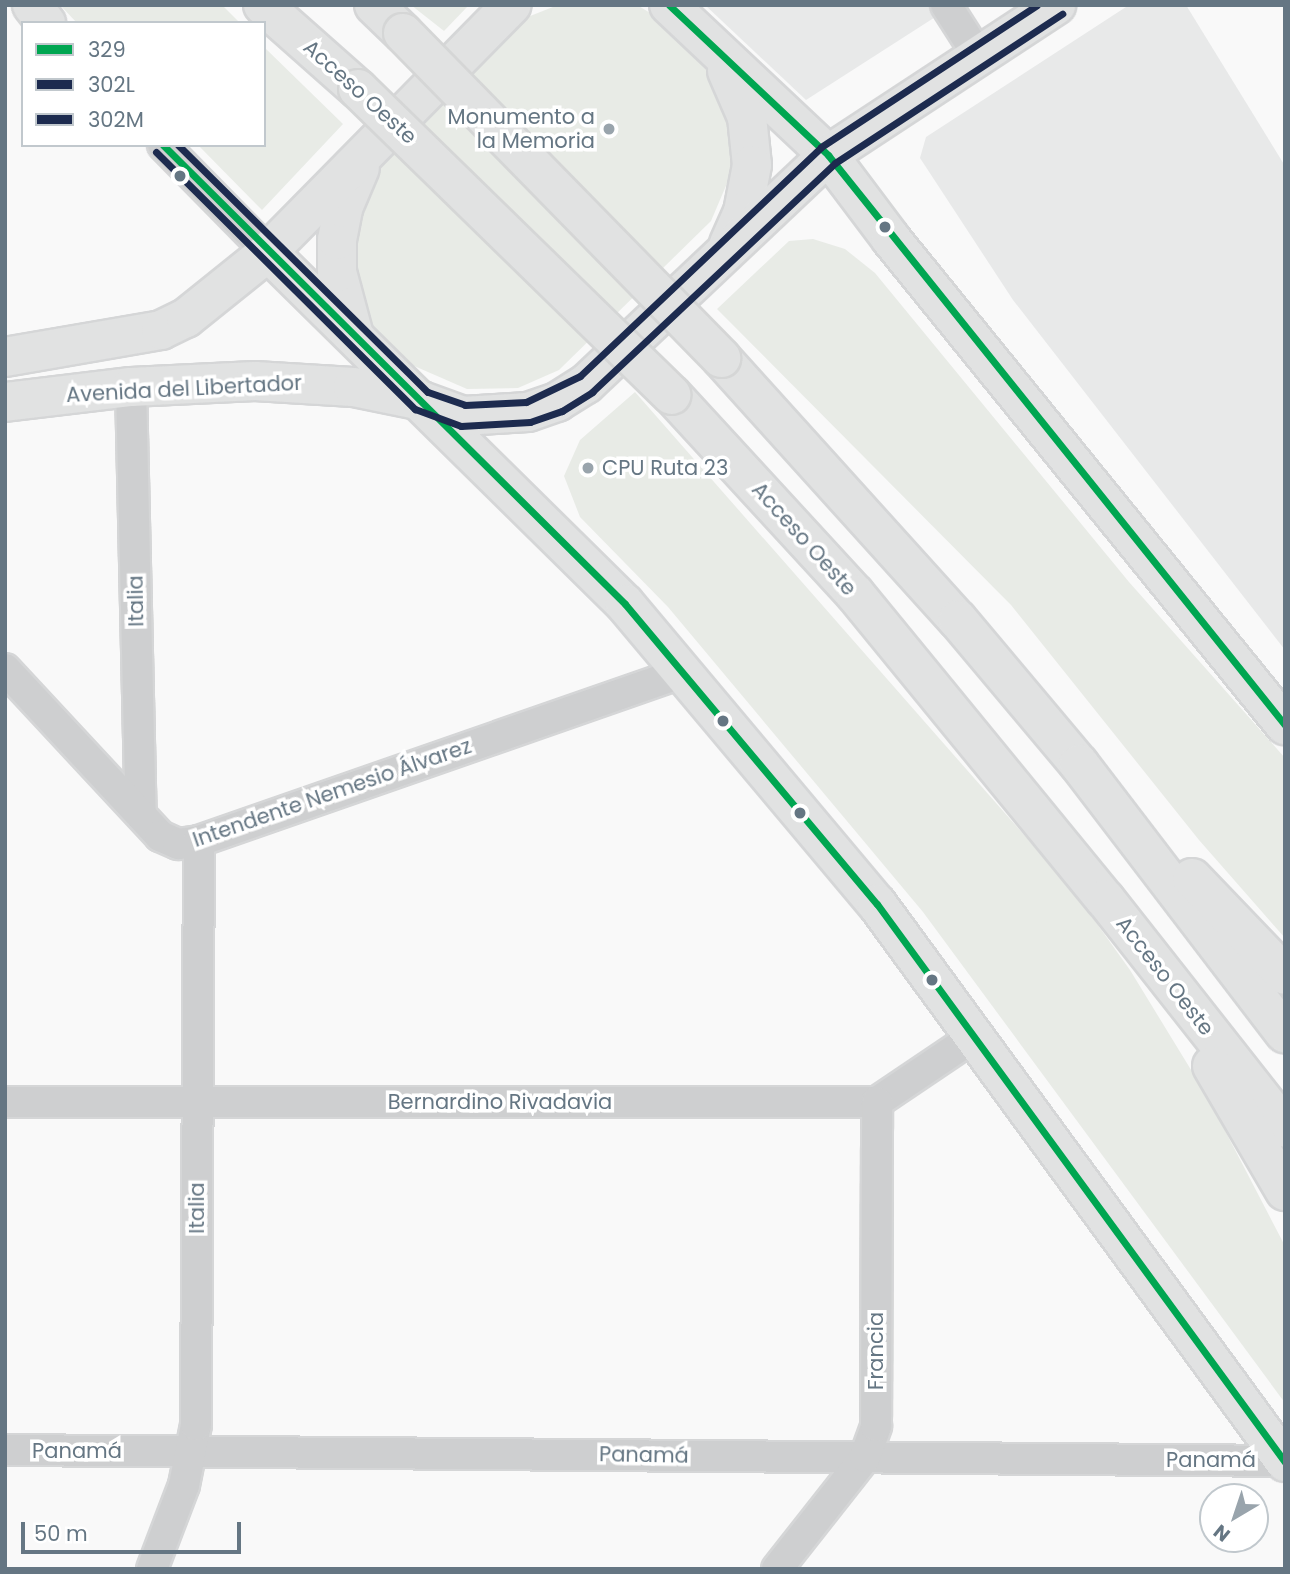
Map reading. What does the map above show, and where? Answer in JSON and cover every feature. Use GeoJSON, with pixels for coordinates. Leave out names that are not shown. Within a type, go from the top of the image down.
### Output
{"type":"FeatureCollection","features":[{"type":"Feature","properties":{"kind":"main road"},"geometry":{"type":"LineString","coordinates":[[32,5],[44,21]]}},
{"type":"Feature","properties":{"kind":"main road","name":"Acceso Oeste"},"geometry":{"type":"LineString","coordinates":[[263,5],[358,89],[671,395],[855,594],[1105,899],[1285,1128]]}},
{"type":"Feature","properties":{"kind":"main road"},"geometry":{"type":"LineString","coordinates":[[374,5],[721,358],[958,620],[1079,764],[1285,1033]]}},
{"type":"Feature","properties":{"kind":"main road","name":"Avenida del Libertador"},"geometry":{"type":"LineString","coordinates":[[5,402],[131,387],[312,382],[422,401],[463,416],[528,412],[557,402],[586,384],[828,155],[1056,5]]}},
{"type":"Feature","properties":{"kind":"main road"},"geometry":{"type":"LineString","coordinates":[[668,8],[828,155],[891,240],[1285,724]]}},
{"type":"Feature","properties":{"kind":"main road"},"geometry":{"type":"LineString","coordinates":[[5,357],[161,330],[220,293],[268,252],[513,10]]}},
{"type":"Feature","properties":{"kind":"main road"},"geometry":{"type":"LineString","coordinates":[[715,53],[729,73],[747,117],[752,165],[743,212],[723,255]]}},
{"type":"Feature","properties":{"kind":"main road"},"geometry":{"type":"LineString","coordinates":[[354,334],[337,272],[337,240],[354,178],[370,151]]}},
{"type":"Feature","properties":{"kind":"main road"},"geometry":{"type":"LineString","coordinates":[[268,252],[625,604],[877,904],[1284,1461]]}},
{"type":"Feature","properties":{"kind":"main road"},"geometry":{"type":"LineString","coordinates":[[1079,764],[1285,975]]}},
{"type":"Feature","properties":{"kind":"main road"},"geometry":{"type":"LineString","coordinates":[[1105,899],[1218,1076],[1285,1191]]}},
{"type":"Feature","properties":{"kind":"street"},"geometry":{"type":"LineString","coordinates":[[13,5],[31,21]]}},
{"type":"Feature","properties":{"kind":"street"},"geometry":{"type":"LineString","coordinates":[[946,5],[978,55]]}},
{"type":"Feature","properties":{"kind":"street"},"geometry":{"type":"LineString","coordinates":[[165,147],[268,252]]}},
{"type":"Feature","properties":{"kind":"street","name":"Italia"},"geometry":{"type":"LineString","coordinates":[[131,387],[141,814]]}},
{"type":"Feature","properties":{"kind":"street","name":"Intendente Nemesio Álvarez"},"geometry":{"type":"LineString","coordinates":[[5,669],[141,814],[169,840],[178,844],[199,841],[681,673]]}},
{"type":"Feature","properties":{"kind":"street","name":"Italia"},"geometry":{"type":"LineString","coordinates":[[152,1569],[192,1451],[199,841]]}},
{"type":"Feature","properties":{"kind":"street"},"geometry":{"type":"LineString","coordinates":[[877,1102],[975,1036]]}},
{"type":"Feature","properties":{"kind":"street","name":"Bernardino Rivadavia"},"geometry":{"type":"LineString","coordinates":[[5,1102],[877,1102]]}},
{"type":"Feature","properties":{"kind":"street","name":"Francia"},"geometry":{"type":"LineString","coordinates":[[776,1569],[865,1457],[876,1426],[877,1102]]}},
{"type":"Feature","properties":{"kind":"street","name":"Panamá"},"geometry":{"type":"LineString","coordinates":[[5,1450],[1284,1461]]}},
{"type":"Feature","properties":{"kind":"shaded area"},"geometry":{"type":"Polygon","coordinates":[[[60,5],[222,5],[238,21],[75,21],[60,5]]]}},
{"type":"Feature","properties":{"kind":"shaded area"},"geometry":{"type":"Polygon","coordinates":[[[411,5],[469,5],[444,31],[411,5]]]}},
{"type":"Feature","properties":{"kind":"shaded area"},"geometry":{"type":"Polygon","coordinates":[[[558,5],[637,5],[680,31],[729,96],[734,167],[711,221],[559,370],[518,388],[467,389],[405,362],[370,329],[348,283],[368,175],[520,20],[558,5]]]}},
{"type":"Feature","properties":{"kind":"shaded area"},"geometry":{"type":"Polygon","coordinates":[[[705,5],[954,5],[806,100],[705,5]]]}},
{"type":"Feature","properties":{"kind":"shaded area"},"geometry":{"type":"Polygon","coordinates":[[[1129,5],[1186,5],[1285,166],[1285,650],[1013,300],[920,158],[926,137],[1129,5]]]}},
{"type":"Feature","properties":{"kind":"shaded area"},"geometry":{"type":"Polygon","coordinates":[[[266,49],[343,124],[262,210],[200,147],[266,147],[266,49]]]}},
{"type":"Feature","properties":{"kind":"shaded area"},"geometry":{"type":"Polygon","coordinates":[[[813,239],[845,249],[875,273],[1129,582],[1285,758],[1285,938],[1199,840],[1011,605],[717,309],[789,241],[813,239]]]}},
{"type":"Feature","properties":{"kind":"shaded area"},"geometry":{"type":"Polygon","coordinates":[[[635,392],[1075,893],[1130,970],[1207,1096],[1285,1246],[1285,1403],[923,912],[668,607],[580,517],[564,476],[580,440],[635,392]]]}},
{"type":"Feature","properties":{"kind":"transit line","name":"329"},"geometry":{"type":"LineString","coordinates":[[669,5],[828,155],[1285,725]]}},
{"type":"Feature","properties":{"kind":"transit line","name":"302M"},"geometry":{"type":"LineString","coordinates":[[180,147],[428,392],[465,405],[526,402],[580,376],[821,147],[1037,5]]}},
{"type":"Feature","properties":{"kind":"transit line","name":"302L"},"geometry":{"type":"LineString","coordinates":[[156,152],[415,409],[461,426],[530,422],[562,411],[592,392],[835,163],[1062,14]]}},
{"type":"Feature","properties":{"kind":"transit line","name":"329"},"geometry":{"type":"LineString","coordinates":[[165,147],[625,604],[877,904],[1285,1462]]}},
{"type":"Feature","properties":{"kind":"place","name":"Monumento a la Memoria"},"geometry":{"type":"Point","coordinates":[609,129]}},
{"type":"Feature","properties":{"kind":"place","name":"CPU Ruta 23"},"geometry":{"type":"Point","coordinates":[588,468]}}]}
